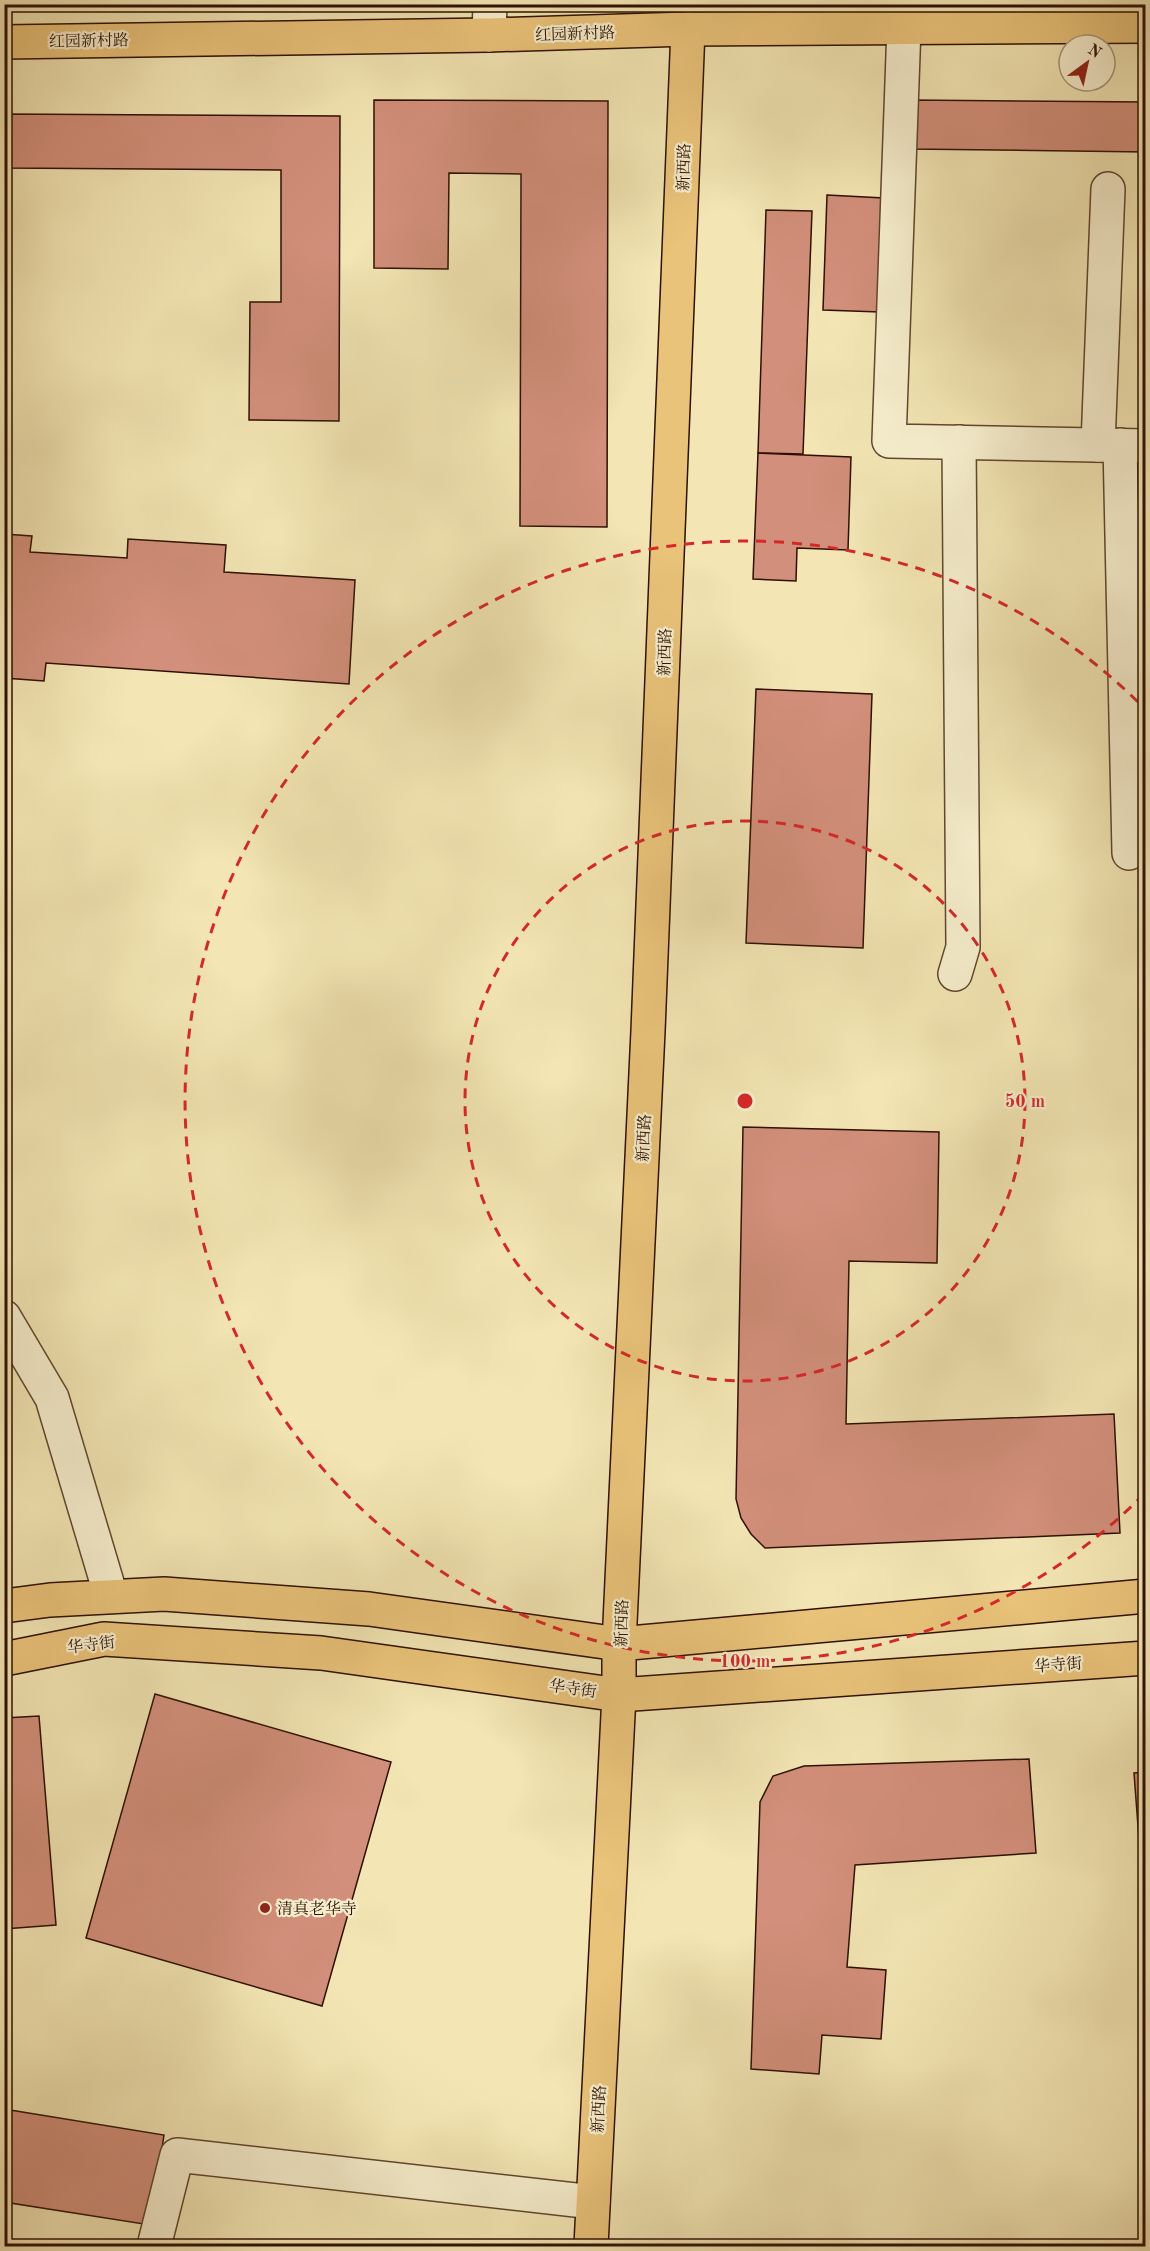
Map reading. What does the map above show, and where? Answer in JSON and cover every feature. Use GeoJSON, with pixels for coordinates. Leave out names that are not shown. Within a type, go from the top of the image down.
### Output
{"type":"FeatureCollection","features":[{"type":"Feature","properties":{"kind":"main road","name":"红园新村路"},"geometry":{"type":"LineString","coordinates":[[4,42],[489,20],[688,29],[1146,26]]}},
{"type":"Feature","properties":{"kind":"main road","name":"新西路"},"geometry":{"type":"LineString","coordinates":[[591,2247],[619,1695],[619,1644],[648,1031],[688,29]]}},
{"type":"Feature","properties":{"kind":"main road"},"geometry":{"type":"LineString","coordinates":[[4,1606],[50,1600],[164,1594],[369,1609],[619,1644],[1146,1596]]}},
{"type":"Feature","properties":{"kind":"main road","name":"华寺街"},"geometry":{"type":"LineString","coordinates":[[4,1659],[104,1639],[321,1653],[619,1695],[1146,1658]]}},
{"type":"Feature","properties":{"kind":"street"},"geometry":{"type":"LineString","coordinates":[[904,27],[889,441],[1121,445]]}},
{"type":"Feature","properties":{"kind":"street"},"geometry":{"type":"LineString","coordinates":[[1108,189],[1121,445],[1130,853]]}},
{"type":"Feature","properties":{"kind":"street"},"geometry":{"type":"LineString","coordinates":[[955,974],[963,947],[959,442]]}},
{"type":"Feature","properties":{"kind":"street"},"geometry":{"type":"LineString","coordinates":[[4,1317],[52,1398],[111,1596]]}},
{"type":"Feature","properties":{"kind":"street"},"geometry":{"type":"LineString","coordinates":[[154,2247],[177,2155],[593,2202]]}},
{"type":"Feature","properties":{"kind":"building"},"geometry":{"type":"Polygon","coordinates":[[[374,100],[608,101],[607,527],[520,526],[521,174],[449,173],[448,269],[374,268],[374,100]]]}},
{"type":"Feature","properties":{"kind":"building"},"geometry":{"type":"Polygon","coordinates":[[[911,100],[1146,102],[1146,152],[910,149],[911,100]]]}},
{"type":"Feature","properties":{"kind":"building"},"geometry":{"type":"Polygon","coordinates":[[[4,114],[340,116],[339,421],[249,420],[250,302],[281,302],[281,170],[4,168],[4,114]]]}},
{"type":"Feature","properties":{"kind":"building"},"geometry":{"type":"Polygon","coordinates":[[[827,195],[884,198],[880,312],[823,310],[827,195]]]}},
{"type":"Feature","properties":{"kind":"building"},"geometry":{"type":"Polygon","coordinates":[[[766,210],[812,211],[803,454],[758,453],[766,210]]]}},
{"type":"Feature","properties":{"kind":"building"},"geometry":{"type":"Polygon","coordinates":[[[758,453],[851,457],[848,550],[797,548],[796,581],[753,579],[758,453]]]}},
{"type":"Feature","properties":{"kind":"building"},"geometry":{"type":"Polygon","coordinates":[[[4,534],[32,536],[30,552],[127,558],[128,539],[226,545],[224,572],[355,580],[349,684],[46,663],[44,681],[4,678],[4,534]]]}},
{"type":"Feature","properties":{"kind":"building"},"geometry":{"type":"Polygon","coordinates":[[[756,689],[872,694],[863,948],[746,943],[756,689]]]}},
{"type":"Feature","properties":{"kind":"building"},"geometry":{"type":"Polygon","coordinates":[[[743,1127],[939,1132],[937,1263],[849,1261],[846,1424],[1114,1414],[1120,1533],[765,1548],[751,1534],[741,1518],[736,1499],[743,1127]]]}},
{"type":"Feature","properties":{"kind":"building","name":"清真老华寺"},"geometry":{"type":"Polygon","coordinates":[[[155,1694],[391,1762],[322,2006],[86,1938],[155,1694]]]}},
{"type":"Feature","properties":{"kind":"building"},"geometry":{"type":"Polygon","coordinates":[[[39,1716],[56,1925],[4,1929],[4,1718],[39,1716]]]}},
{"type":"Feature","properties":{"kind":"building"},"geometry":{"type":"Polygon","coordinates":[[[1029,1759],[1036,1853],[855,1865],[847,1967],[886,1970],[881,2039],[822,2035],[819,2074],[751,2069],[760,1802],[773,1776],[804,1766],[1029,1759]]]}},
{"type":"Feature","properties":{"kind":"building"},"geometry":{"type":"Polygon","coordinates":[[[1146,1772],[1146,1853],[1140,1853],[1134,1773],[1146,1772]]]}},
{"type":"Feature","properties":{"kind":"building"},"geometry":{"type":"Polygon","coordinates":[[[4,2109],[164,2135],[150,2225],[4,2202],[4,2109]]]}},
{"type":"Feature","properties":{"kind":"place","name":"清真老华寺"},"geometry":{"type":"Point","coordinates":[265,1908]}}]}
